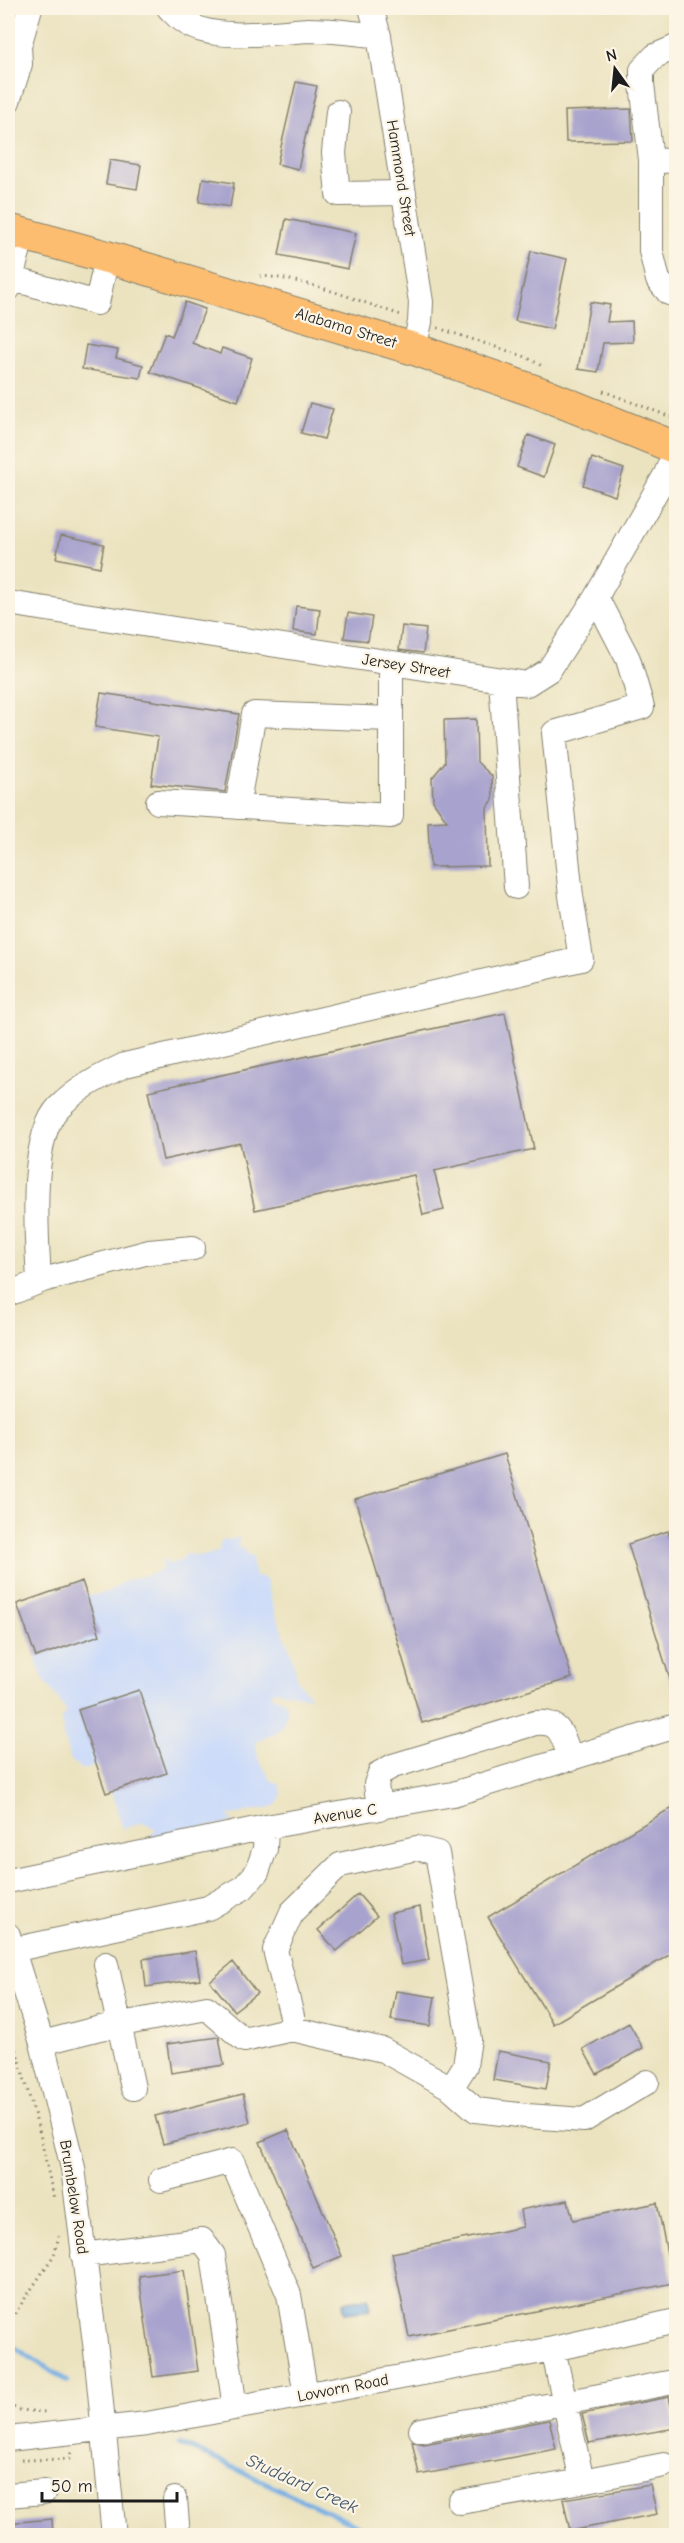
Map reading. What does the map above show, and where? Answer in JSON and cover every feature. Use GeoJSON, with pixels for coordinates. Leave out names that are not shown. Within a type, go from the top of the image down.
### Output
{"type":"FeatureCollection","features":[{"type":"Feature","properties":{"kind":"main road","name":"Alabama Street"},"geometry":{"type":"LineString","coordinates":[[15,232],[107,257],[414,349],[540,393],[676,449]]}},
{"type":"Feature","properties":{"kind":"street"},"geometry":{"type":"LineString","coordinates":[[8,102],[20,64],[19,46],[30,8]]}},
{"type":"Feature","properties":{"kind":"street"},"geometry":{"type":"LineString","coordinates":[[169,8],[185,23],[200,29],[224,33],[243,35],[312,30],[379,36]]}},
{"type":"Feature","properties":{"kind":"street","name":"Hammond Street"},"geometry":{"type":"LineString","coordinates":[[371,8],[379,36],[421,302],[420,322],[414,349]]}},
{"type":"Feature","properties":{"kind":"street"},"geometry":{"type":"LineString","coordinates":[[676,46],[655,56],[642,70],[651,160],[651,251],[658,280],[669,293],[676,294]]}},
{"type":"Feature","properties":{"kind":"street"},"geometry":{"type":"LineString","coordinates":[[338,112],[334,153],[338,194],[404,193]]}},
{"type":"Feature","properties":{"kind":"street"},"geometry":{"type":"LineString","coordinates":[[651,160],[676,161]]}},
{"type":"Feature","properties":{"kind":"street"},"geometry":{"type":"LineString","coordinates":[[15,232],[9,284],[96,303],[107,257]]}},
{"type":"Feature","properties":{"kind":"street","name":"Jersey Street"},"geometry":{"type":"LineString","coordinates":[[8,603],[527,684],[549,670],[596,597],[666,474],[676,449]]}},
{"type":"Feature","properties":{"kind":"street"},"geometry":{"type":"LineString","coordinates":[[39,1281],[36,1220],[41,1142],[58,1108],[92,1081],[125,1065],[581,959],[570,896],[555,733],[642,707],[628,659],[596,597]]}},
{"type":"Feature","properties":{"kind":"street"},"geometry":{"type":"LineString","coordinates":[[158,802],[391,816],[391,663]]}},
{"type":"Feature","properties":{"kind":"street"},"geometry":{"type":"LineString","coordinates":[[501,681],[516,887]]}},
{"type":"Feature","properties":{"kind":"street"},"geometry":{"type":"LineString","coordinates":[[237,807],[254,714],[392,719]]}},
{"type":"Feature","properties":{"kind":"street"},"geometry":{"type":"LineString","coordinates":[[8,1294],[39,1281],[149,1252],[193,1248]]}},
{"type":"Feature","properties":{"kind":"street"},"geometry":{"type":"LineString","coordinates":[[379,1809],[376,1784],[380,1773],[393,1766],[535,1723],[548,1722],[558,1727],[571,1759]]}},
{"type":"Feature","properties":{"kind":"street","name":"Avenue C"},"geometry":{"type":"LineString","coordinates":[[8,1881],[266,1827],[379,1809],[453,1794],[676,1726]]}},
{"type":"Feature","properties":{"kind":"street"},"geometry":{"type":"LineString","coordinates":[[10,1942],[208,1908],[243,1888],[257,1872],[265,1850],[266,1827]]}},
{"type":"Feature","properties":{"kind":"street"},"geometry":{"type":"LineString","coordinates":[[292,2030],[292,2016],[275,1950],[292,1912],[340,1865],[417,1848],[437,1853],[469,2039],[465,2066],[451,2088]]}},
{"type":"Feature","properties":{"kind":"street","name":"Brumbelow Road"},"geometry":{"type":"LineString","coordinates":[[10,1942],[42,2043],[73,2168],[114,2535]]}},
{"type":"Feature","properties":{"kind":"street"},"geometry":{"type":"LineString","coordinates":[[106,1964],[133,2088]]}},
{"type":"Feature","properties":{"kind":"street"},"geometry":{"type":"LineString","coordinates":[[42,2043],[120,2024],[207,2007],[244,2040],[292,2030],[383,2050],[451,2088],[476,2110],[584,2120],[647,2082]]}},
{"type":"Feature","properties":{"kind":"street"},"geometry":{"type":"LineString","coordinates":[[161,2180],[232,2161],[289,2295],[306,2396]]}},
{"type":"Feature","properties":{"kind":"street"},"geometry":{"type":"LineString","coordinates":[[83,2255],[202,2240],[213,2255],[235,2408]]}},
{"type":"Feature","properties":{"kind":"street","name":"Lovvorn Road"},"geometry":{"type":"LineString","coordinates":[[8,2439],[104,2430],[306,2396],[553,2349],[676,2321]]}},
{"type":"Feature","properties":{"kind":"street"},"geometry":{"type":"LineString","coordinates":[[553,2349],[582,2481]]}},
{"type":"Feature","properties":{"kind":"street"},"geometry":{"type":"LineString","coordinates":[[420,2430],[668,2383]]}},
{"type":"Feature","properties":{"kind":"street"},"geometry":{"type":"LineString","coordinates":[[460,2502],[664,2465]]}},
{"type":"Feature","properties":{"kind":"street"},"geometry":{"type":"LineString","coordinates":[[8,2495],[44,2492]]}},
{"type":"Feature","properties":{"kind":"street"},"geometry":{"type":"LineString","coordinates":[[175,2499],[178,2535]]}},
{"type":"Feature","properties":{"kind":"path"},"geometry":{"type":"LineString","coordinates":[[8,2021],[40,2134],[56,2210]]}},
{"type":"Feature","properties":{"kind":"path"},"geometry":{"type":"LineString","coordinates":[[8,2324],[54,2255],[59,2229]]}},
{"type":"Feature","properties":{"kind":"path"},"geometry":{"type":"LineString","coordinates":[[8,2404],[20,2410],[53,2412]]}},
{"type":"Feature","properties":{"kind":"path"},"geometry":{"type":"LineString","coordinates":[[18,2461],[70,2459],[72,2453]]}},
{"type":"Feature","properties":{"kind":"shaded area"},"geometry":{"type":"Polygon","coordinates":[[[238,1537],[240,1540],[237,1545],[241,1549],[246,1548],[244,1552],[253,1557],[255,1577],[261,1576],[266,1580],[275,1613],[291,1652],[298,1682],[311,1697],[273,1690],[271,1695],[285,1701],[288,1711],[281,1729],[256,1742],[258,1758],[271,1780],[280,1785],[282,1794],[278,1803],[272,1807],[227,1816],[234,1822],[148,1839],[156,1829],[143,1822],[123,1829],[109,1785],[99,1765],[82,1770],[70,1759],[63,1735],[62,1719],[66,1710],[43,1679],[37,1664],[38,1653],[21,1602],[82,1581],[86,1593],[90,1596],[107,1592],[127,1580],[162,1569],[161,1558],[170,1564],[182,1560],[185,1554],[202,1556],[215,1553],[220,1550],[219,1546],[224,1539],[232,1540],[238,1537]]]}},
{"type":"Feature","properties":{"kind":"water"},"geometry":{"type":"Polygon","coordinates":[[[368,2298],[370,2310],[345,2313],[343,2302],[368,2298]]]}},
{"type":"Feature","properties":{"kind":"building"},"geometry":{"type":"Polygon","coordinates":[[[296,82],[317,86],[298,169],[277,164],[296,82]]]}},
{"type":"Feature","properties":{"kind":"building"},"geometry":{"type":"Polygon","coordinates":[[[631,109],[633,141],[566,142],[565,111],[631,109]]]}},
{"type":"Feature","properties":{"kind":"building"},"geometry":{"type":"Polygon","coordinates":[[[110,160],[141,165],[137,189],[106,184],[110,160]]]}},
{"type":"Feature","properties":{"kind":"building"},"geometry":{"type":"Polygon","coordinates":[[[203,178],[234,183],[230,207],[199,202],[203,178]]]}},
{"type":"Feature","properties":{"kind":"building"},"geometry":{"type":"Polygon","coordinates":[[[286,219],[356,233],[348,269],[279,255],[286,219]]]}},
{"type":"Feature","properties":{"kind":"building"},"geometry":{"type":"Polygon","coordinates":[[[531,251],[567,259],[552,329],[515,321],[531,251]]]}},
{"type":"Feature","properties":{"kind":"building"},"geometry":{"type":"Polygon","coordinates":[[[185,302],[205,309],[192,343],[220,354],[222,348],[252,358],[238,401],[150,372],[165,333],[172,336],[185,302]]]}},
{"type":"Feature","properties":{"kind":"building"},"geometry":{"type":"Polygon","coordinates":[[[590,302],[610,305],[607,322],[632,321],[633,342],[603,343],[598,372],[578,369],[590,302]]]}},
{"type":"Feature","properties":{"kind":"building"},"geometry":{"type":"Polygon","coordinates":[[[86,345],[118,350],[116,358],[143,365],[140,378],[82,369],[86,345]]]}},
{"type":"Feature","properties":{"kind":"building"},"geometry":{"type":"Polygon","coordinates":[[[310,403],[333,409],[324,439],[301,433],[310,403]]]}},
{"type":"Feature","properties":{"kind":"building"},"geometry":{"type":"Polygon","coordinates":[[[528,435],[555,445],[544,477],[517,467],[528,435]]]}},
{"type":"Feature","properties":{"kind":"building"},"geometry":{"type":"Polygon","coordinates":[[[592,458],[624,469],[615,496],[583,485],[592,458]]]}},
{"type":"Feature","properties":{"kind":"building"},"geometry":{"type":"Polygon","coordinates":[[[61,535],[104,544],[100,567],[56,558],[61,535]]]}},
{"type":"Feature","properties":{"kind":"building"},"geometry":{"type":"Polygon","coordinates":[[[296,606],[320,609],[317,634],[293,631],[296,606]]]}},
{"type":"Feature","properties":{"kind":"building"},"geometry":{"type":"Polygon","coordinates":[[[348,613],[372,617],[368,641],[344,638],[348,613]]]}},
{"type":"Feature","properties":{"kind":"building"},"geometry":{"type":"Polygon","coordinates":[[[402,626],[426,629],[423,653],[399,650],[402,626]]]}},
{"type":"Feature","properties":{"kind":"building"},"geometry":{"type":"Polygon","coordinates":[[[101,693],[239,714],[225,792],[151,784],[158,737],[95,727],[101,693]]]}},
{"type":"Feature","properties":{"kind":"building"},"geometry":{"type":"Polygon","coordinates":[[[476,719],[477,762],[492,776],[493,800],[487,808],[488,866],[430,867],[428,822],[447,821],[433,801],[432,778],[445,762],[444,720],[476,719]]]}},
{"type":"Feature","properties":{"kind":"building"},"geometry":{"type":"Polygon","coordinates":[[[505,1013],[534,1149],[434,1171],[444,1210],[423,1215],[414,1175],[255,1210],[240,1143],[163,1160],[148,1091],[505,1013]]]}},
{"type":"Feature","properties":{"kind":"building"},"geometry":{"type":"Polygon","coordinates":[[[505,1454],[572,1678],[422,1723],[355,1499],[505,1454]]]}},
{"type":"Feature","properties":{"kind":"building"},"geometry":{"type":"Polygon","coordinates":[[[668,1531],[676,1558],[676,1688],[673,1689],[628,1544],[668,1531]]]}},
{"type":"Feature","properties":{"kind":"building"},"geometry":{"type":"Polygon","coordinates":[[[82,1581],[100,1635],[36,1657],[17,1604],[82,1581]]]}},
{"type":"Feature","properties":{"kind":"building"},"geometry":{"type":"Polygon","coordinates":[[[139,1690],[167,1773],[106,1793],[78,1710],[139,1690]]]}},
{"type":"Feature","properties":{"kind":"building"},"geometry":{"type":"Polygon","coordinates":[[[676,1805],[676,1951],[553,2024],[488,1917],[676,1805]]]}},
{"type":"Feature","properties":{"kind":"building"},"geometry":{"type":"Polygon","coordinates":[[[358,1894],[377,1916],[337,1951],[318,1930],[358,1894]]]}},
{"type":"Feature","properties":{"kind":"building"},"geometry":{"type":"Polygon","coordinates":[[[420,1907],[429,1960],[401,1965],[391,1913],[420,1907]]]}},
{"type":"Feature","properties":{"kind":"building"},"geometry":{"type":"Polygon","coordinates":[[[195,1951],[200,1979],[146,1987],[143,1959],[195,1951]]]}},
{"type":"Feature","properties":{"kind":"building"},"geometry":{"type":"Polygon","coordinates":[[[233,1962],[257,1993],[234,2011],[210,1981],[233,1962]]]}},
{"type":"Feature","properties":{"kind":"building"},"geometry":{"type":"Polygon","coordinates":[[[396,1991],[435,1997],[430,2026],[391,2020],[396,1991]]]}},
{"type":"Feature","properties":{"kind":"building"},"geometry":{"type":"Polygon","coordinates":[[[629,2023],[643,2048],[597,2074],[583,2049],[629,2023]]]}},
{"type":"Feature","properties":{"kind":"building"},"geometry":{"type":"Polygon","coordinates":[[[219,2037],[224,2065],[171,2073],[167,2044],[219,2037]]]}},
{"type":"Feature","properties":{"kind":"building"},"geometry":{"type":"Polygon","coordinates":[[[498,2051],[551,2061],[546,2089],[493,2080],[498,2051]]]}},
{"type":"Feature","properties":{"kind":"building"},"geometry":{"type":"Polygon","coordinates":[[[243,2094],[250,2122],[163,2144],[155,2116],[243,2094]]]}},
{"type":"Feature","properties":{"kind":"building"},"geometry":{"type":"Polygon","coordinates":[[[288,2130],[342,2256],[313,2268],[260,2142],[288,2130]]]}},
{"type":"Feature","properties":{"kind":"building"},"geometry":{"type":"Polygon","coordinates":[[[568,2200],[573,2220],[657,2203],[673,2283],[409,2337],[392,2253],[523,2227],[520,2210],[568,2200]]]}},
{"type":"Feature","properties":{"kind":"building"},"geometry":{"type":"Polygon","coordinates":[[[184,2270],[198,2371],[153,2377],[139,2276],[184,2270]]]}},
{"type":"Feature","properties":{"kind":"building"},"geometry":{"type":"Polygon","coordinates":[[[669,2397],[676,2428],[589,2443],[582,2414],[669,2397]]]}},
{"type":"Feature","properties":{"kind":"building"},"geometry":{"type":"Polygon","coordinates":[[[549,2420],[556,2449],[419,2475],[412,2441],[424,2444],[549,2420]]]}},
{"type":"Feature","properties":{"kind":"building"},"geometry":{"type":"Polygon","coordinates":[[[650,2485],[657,2514],[570,2531],[563,2499],[650,2485]]]}},
{"type":"Feature","properties":{"kind":"building"},"geometry":{"type":"Polygon","coordinates":[[[52,2519],[53,2535],[8,2535],[8,2523],[52,2519]]]}},
{"type":"Feature","properties":{"kind":"waterway","name":"Studdard Creek"},"geometry":{"type":"LineString","coordinates":[[8,2343],[67,2381]]}},
{"type":"Feature","properties":{"kind":"waterway","name":"Studdard Creek"},"geometry":{"type":"LineString","coordinates":[[179,2444],[380,2536]]}}]}
